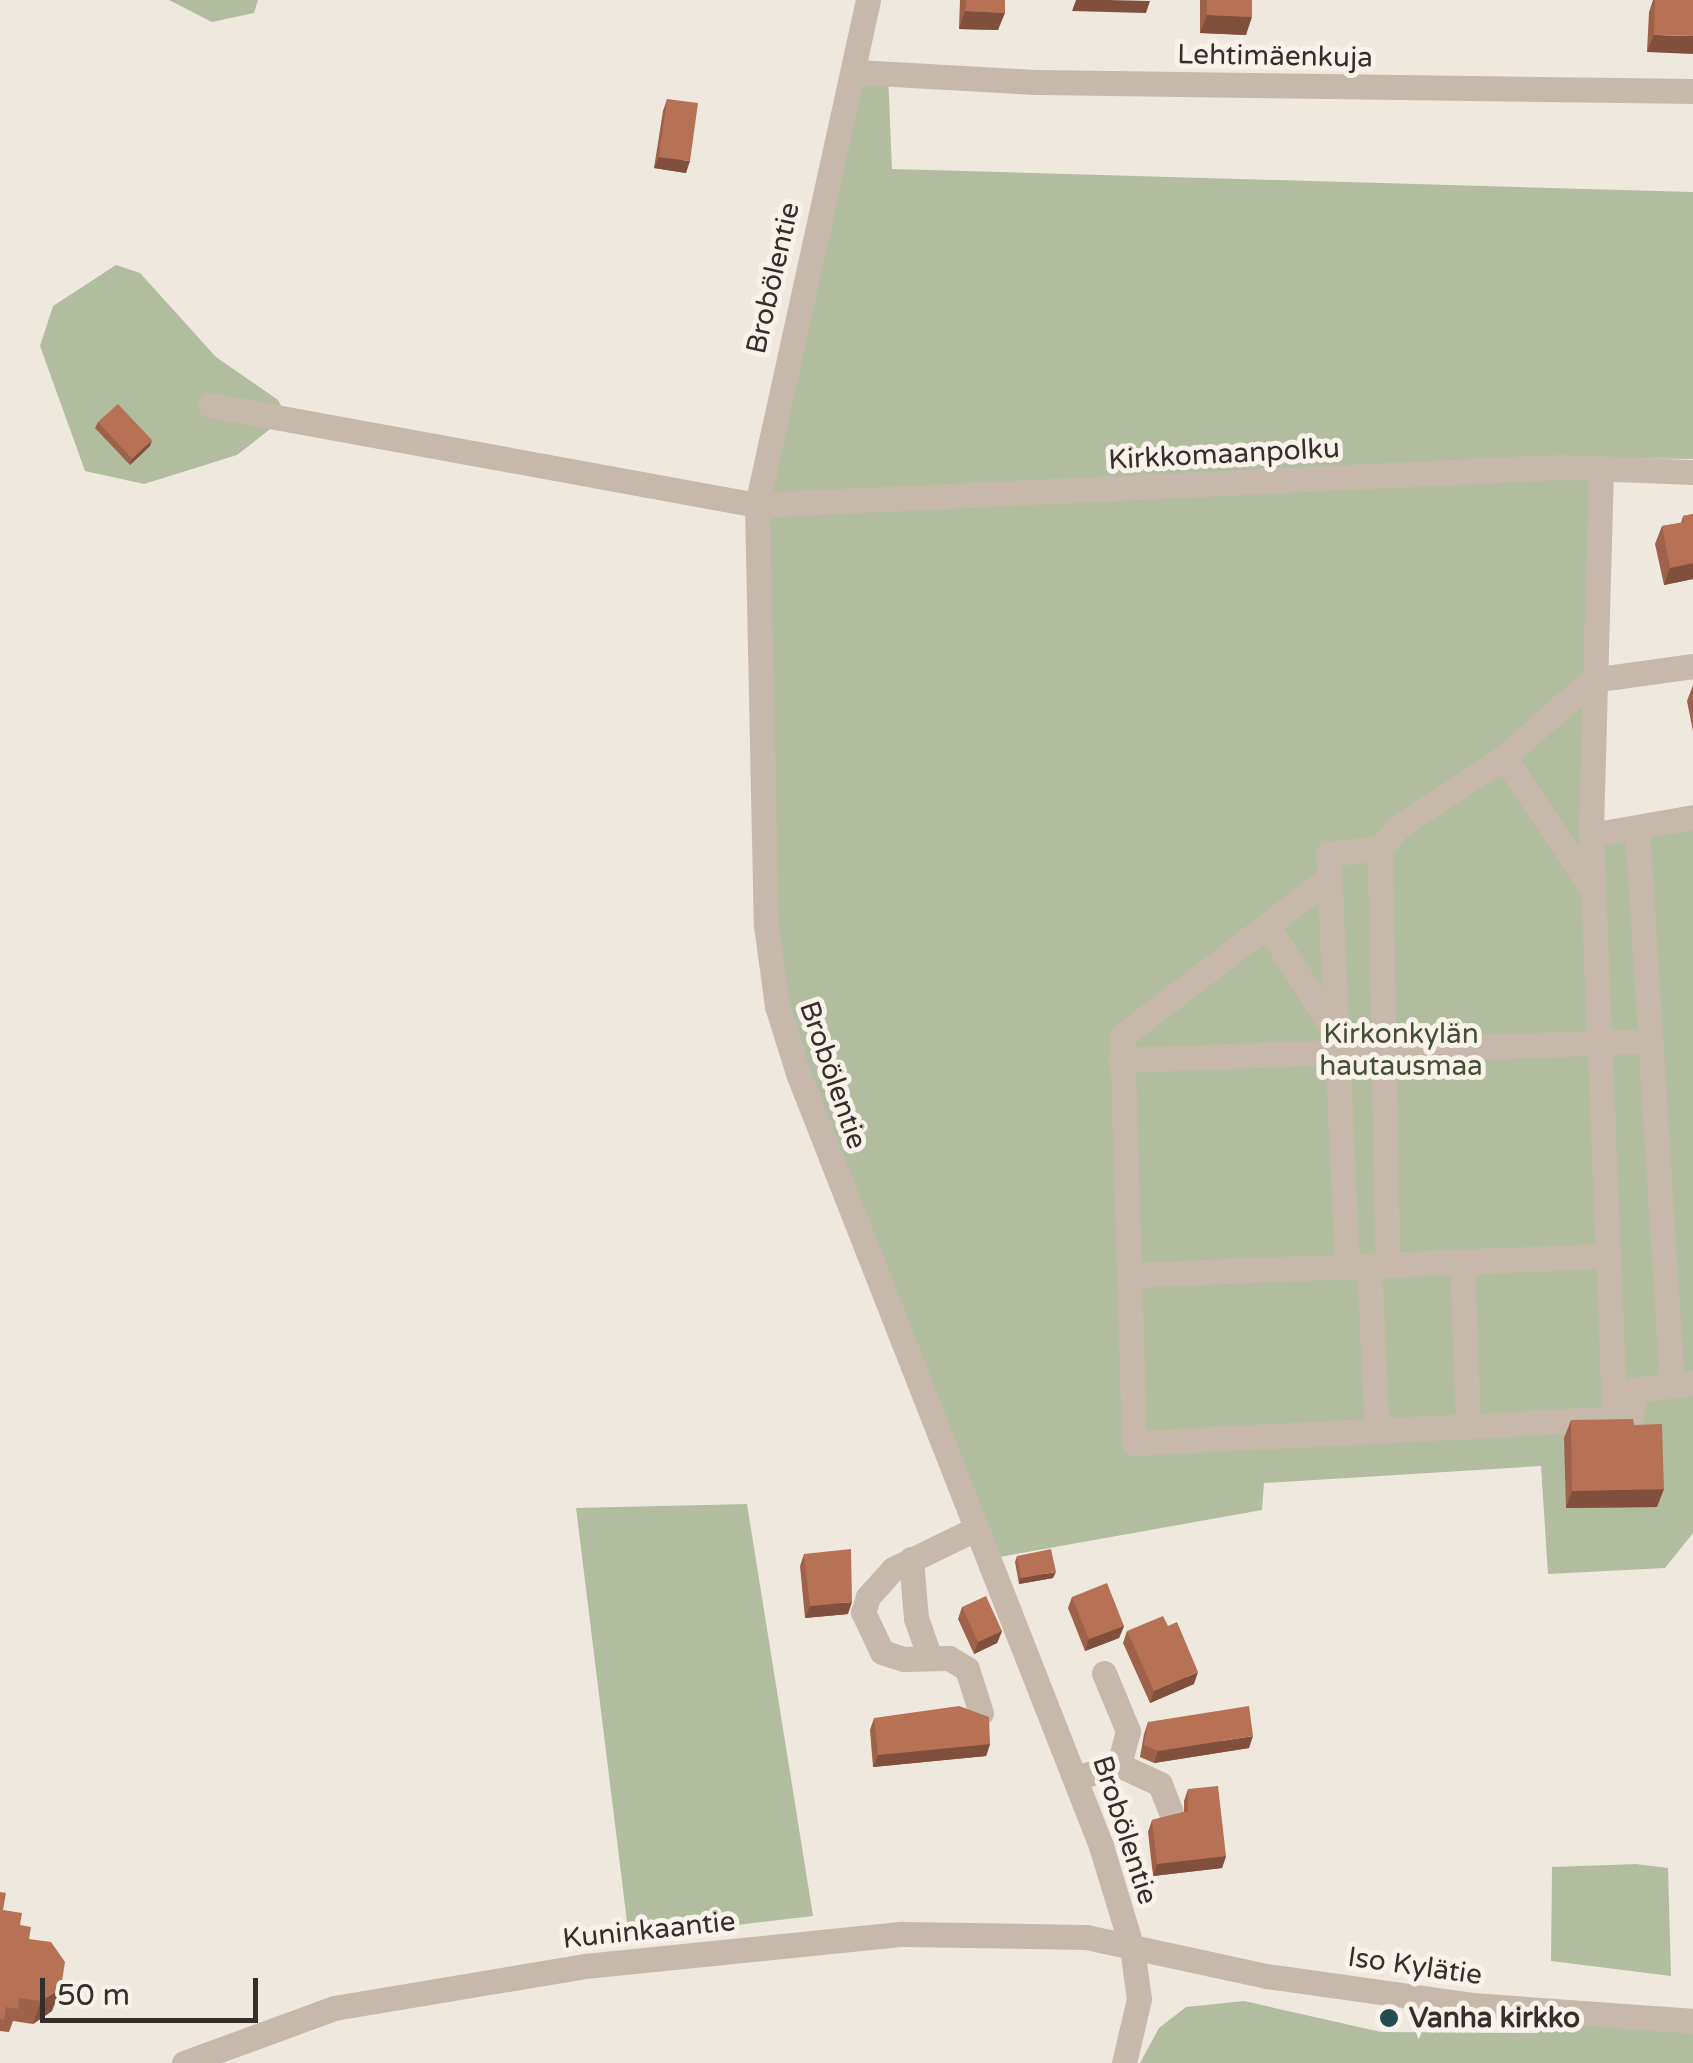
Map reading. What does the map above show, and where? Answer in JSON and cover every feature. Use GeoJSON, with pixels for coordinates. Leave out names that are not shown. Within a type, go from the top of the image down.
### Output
{"type":"FeatureCollection","features":[{"type":"Feature","properties":{"kind":"street","name":"Brobölentie"},"geometry":{"type":"LineString","coordinates":[[868,0],[857,72],[828,174],[757,505],[766,906],[777,1006],[889,1318],[1079,1777],[1132,1948],[1139,1999],[1124,2063]]}},
{"type":"Feature","properties":{"kind":"street","name":"Lehtimäenkuja"},"geometry":{"type":"LineString","coordinates":[[857,72],[1055,82],[1693,91]]}},
{"type":"Feature","properties":{"kind":"street","name":"Kirkkomaanpolku"},"geometry":{"type":"LineString","coordinates":[[210,404],[757,505],[1601,470],[1693,472]]}},
{"type":"Feature","properties":{"kind":"street"},"geometry":{"type":"LineString","coordinates":[[1601,470],[1590,836],[1602,1045],[1614,1404],[1631,1418]]}},
{"type":"Feature","properties":{"kind":"street"},"geometry":{"type":"LineString","coordinates":[[1377,1432],[1368,1265],[1336,1043],[1326,880],[1328,854],[1380,848],[1434,800],[1504,757],[1592,680],[1693,666]]}},
{"type":"Feature","properties":{"kind":"street"},"geometry":{"type":"LineString","coordinates":[[1504,757],[1594,892]]}},
{"type":"Feature","properties":{"kind":"street"},"geometry":{"type":"LineString","coordinates":[[1590,836],[1693,817]]}},
{"type":"Feature","properties":{"kind":"street"},"geometry":{"type":"LineString","coordinates":[[1631,1418],[1633,1390],[1683,1384],[1648,1040],[1637,828]]}},
{"type":"Feature","properties":{"kind":"street"},"geometry":{"type":"LineString","coordinates":[[1368,1265],[1380,1052],[1380,848]]}},
{"type":"Feature","properties":{"kind":"street"},"geometry":{"type":"LineString","coordinates":[[1326,880],[1122,1036],[1134,1443],[1631,1418]]}},
{"type":"Feature","properties":{"kind":"street"},"geometry":{"type":"LineString","coordinates":[[1267,925],[1336,1043]]}},
{"type":"Feature","properties":{"kind":"street"},"geometry":{"type":"LineString","coordinates":[[1120,1060],[1336,1043],[1380,1052],[1648,1040]]}},
{"type":"Feature","properties":{"kind":"street"},"geometry":{"type":"LineString","coordinates":[[1130,1274],[1609,1256]]}},
{"type":"Feature","properties":{"kind":"street"},"geometry":{"type":"LineString","coordinates":[[1462,1262],[1468,1427]]}},
{"type":"Feature","properties":{"kind":"street"},"geometry":{"type":"LineString","coordinates":[[975,1528],[911,1559],[868,1597],[866,1628],[882,1652],[949,1658],[967,1669],[981,1712]]}},
{"type":"Feature","properties":{"kind":"street"},"geometry":{"type":"LineString","coordinates":[[911,1559],[916,1618],[930,1658]]}},
{"type":"Feature","properties":{"kind":"street"},"geometry":{"type":"LineString","coordinates":[[1104,1672],[1128,1732],[1119,1765]]}},
{"type":"Feature","properties":{"kind":"street"},"geometry":{"type":"LineString","coordinates":[[1079,1777],[1119,1765],[1160,1784],[1171,1813]]}},
{"type":"Feature","properties":{"kind":"street","name":"Kuninkaantie"},"geometry":{"type":"LineString","coordinates":[[184,2063],[334,2008],[584,1966],[902,1934],[1086,1937],[1132,1948]]}},
{"type":"Feature","properties":{"kind":"street","name":"Iso Kylätie"},"geometry":{"type":"LineString","coordinates":[[1132,1948],[1250,1973],[1472,2005],[1693,2020]]}},
{"type":"Feature","properties":{"kind":"green space"},"geometry":{"type":"Polygon","coordinates":[[[169,0],[258,0],[254,13],[212,22],[169,0]]]}},
{"type":"Feature","properties":{"kind":"green space","name":"Kirkonkylän hautausmaa"},"geometry":{"type":"Polygon","coordinates":[[[857,72],[888,74],[892,169],[1693,192],[1693,459],[1600,458],[1599,831],[1693,812],[1693,1533],[1665,1568],[1548,1574],[1541,1466],[1264,1483],[1262,1510],[988,1559],[777,1006],[757,505],[857,72]]]}},
{"type":"Feature","properties":{"kind":"green space"},"geometry":{"type":"Polygon","coordinates":[[[116,265],[140,273],[216,357],[278,400],[287,416],[237,455],[144,484],[85,471],[40,346],[53,306],[116,265]]]}},
{"type":"Feature","properties":{"kind":"green space"},"geometry":{"type":"Polygon","coordinates":[[[747,1504],[813,1916],[629,1938],[576,1508],[747,1504]]]}},
{"type":"Feature","properties":{"kind":"green space"},"geometry":{"type":"Polygon","coordinates":[[[1636,1864],[1668,1868],[1671,1976],[1551,1961],[1552,1867],[1636,1864]]]}},
{"type":"Feature","properties":{"kind":"green space"},"geometry":{"type":"Polygon","coordinates":[[[1244,2001],[1381,2032],[1538,2033],[1540,2012],[1693,2020],[1693,2063],[1140,2063],[1159,2028],[1186,2007],[1244,2001]]]}},
{"type":"Feature","properties":{"kind":"building"},"geometry":{"type":"Polygon","coordinates":[[[966,0],[1005,0],[1005,13],[965,11],[966,0]]]}},
{"type":"Feature","properties":{"kind":"building"},"geometry":{"type":"Polygon","coordinates":[[[1207,0],[1252,0],[1252,17],[1207,15],[1207,0]]]}},
{"type":"Feature","properties":{"kind":"building"},"geometry":{"type":"Polygon","coordinates":[[[1655,0],[1693,0],[1693,36],[1654,35],[1655,0]]]}},
{"type":"Feature","properties":{"kind":"building"},"geometry":{"type":"Polygon","coordinates":[[[667,99],[698,103],[690,161],[659,157],[667,99]]]}},
{"type":"Feature","properties":{"kind":"building"},"geometry":{"type":"Polygon","coordinates":[[[118,404],[152,440],[132,459],[98,422],[118,404]]]}},
{"type":"Feature","properties":{"kind":"building"},"geometry":{"type":"Polygon","coordinates":[[[1693,514],[1693,563],[1670,568],[1662,526],[1684,522],[1683,516],[1693,514]]]}},
{"type":"Feature","properties":{"kind":"building"},"geometry":{"type":"Polygon","coordinates":[[[1633,1419],[1634,1425],[1662,1424],[1664,1489],[1572,1491],[1571,1420],[1633,1419]]]}},
{"type":"Feature","properties":{"kind":"building"},"geometry":{"type":"Polygon","coordinates":[[[851,1549],[852,1602],[810,1606],[804,1554],[851,1549]]]}},
{"type":"Feature","properties":{"kind":"building"},"geometry":{"type":"Polygon","coordinates":[[[1051,1549],[1056,1572],[1021,1578],[1017,1556],[1051,1549]]]}},
{"type":"Feature","properties":{"kind":"building"},"geometry":{"type":"Polygon","coordinates":[[[1107,1583],[1124,1626],[1089,1639],[1072,1597],[1107,1583]]]}},
{"type":"Feature","properties":{"kind":"building"},"geometry":{"type":"Polygon","coordinates":[[[986,1596],[1002,1631],[978,1642],[962,1607],[986,1596]]]}},
{"type":"Feature","properties":{"kind":"building"},"geometry":{"type":"Polygon","coordinates":[[[1163,1616],[1168,1626],[1177,1622],[1198,1672],[1154,1691],[1127,1631],[1163,1616]]]}},
{"type":"Feature","properties":{"kind":"building"},"geometry":{"type":"Polygon","coordinates":[[[959,1706],[989,1717],[990,1744],[878,1755],[874,1718],[959,1706]]]}},
{"type":"Feature","properties":{"kind":"building"},"geometry":{"type":"Polygon","coordinates":[[[1249,1706],[1253,1736],[1158,1751],[1144,1745],[1148,1722],[1249,1706]]]}},
{"type":"Feature","properties":{"kind":"building"},"geometry":{"type":"Polygon","coordinates":[[[1218,1786],[1226,1856],[1157,1864],[1152,1820],[1188,1811],[1188,1789],[1218,1786]]]}},
{"type":"Feature","properties":{"kind":"building"},"geometry":{"type":"Polygon","coordinates":[[[0,1892],[6,1893],[3,1910],[22,1913],[20,1925],[31,1927],[29,1939],[51,1942],[65,1962],[61,1988],[41,2001],[19,1998],[18,2009],[6,2007],[4,2020],[0,2019],[0,1892]]]}},
{"type":"Feature","properties":{"kind":"place","name":"Vanha kirkko"},"geometry":{"type":"Point","coordinates":[1389,2018]}}]}
